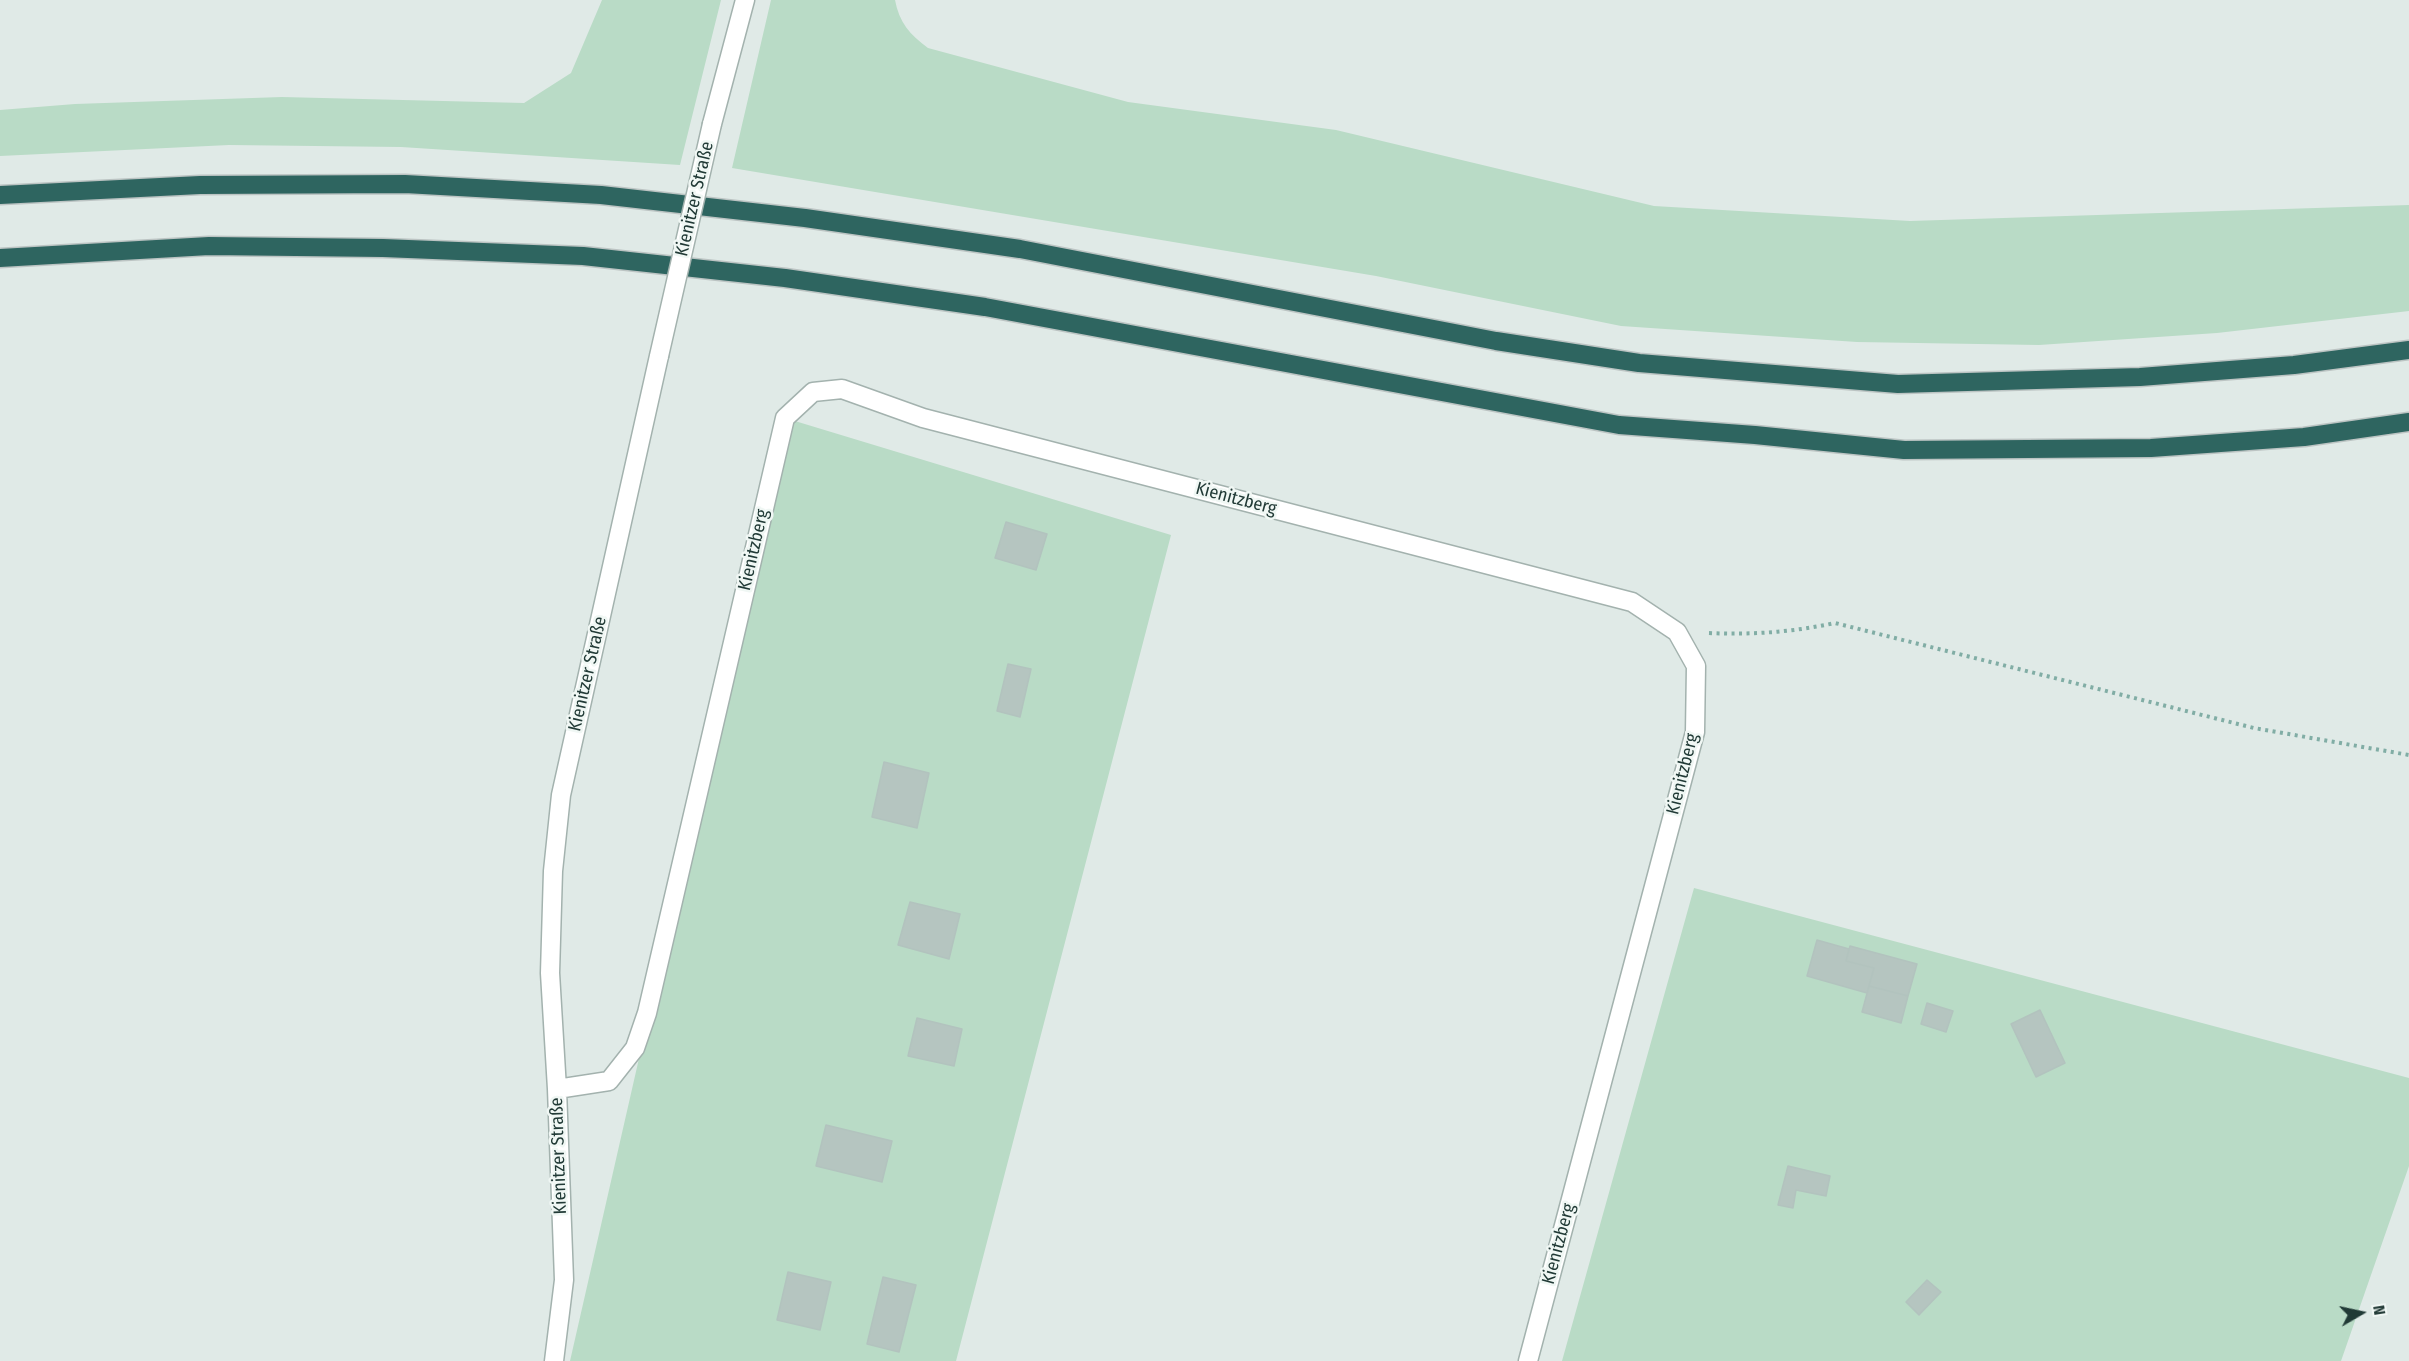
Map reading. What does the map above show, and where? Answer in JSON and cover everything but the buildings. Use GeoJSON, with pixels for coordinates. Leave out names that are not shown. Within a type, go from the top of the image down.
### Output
{"type":"FeatureCollection","features":[{"type":"Feature","properties":{"kind":"highway"},"geometry":{"type":"LineString","coordinates":[[0,195],[200,185],[405,184],[601,195],[805,218],[1020,249],[1440,330],[1639,363],[1898,384],[2140,377],[2294,365],[2409,350]]}},
{"type":"Feature","properties":{"kind":"highway"},"geometry":{"type":"LineString","coordinates":[[0,258],[209,246],[383,248],[583,256],[785,278],[985,307],[1619,425],[1755,435],[1904,450],[2151,448],[2304,437],[2409,422]]}},
{"type":"Feature","properties":{"kind":"street","name":"Kienitzer Straße"},"geometry":{"type":"LineString","coordinates":[[554,1361],[564,1280],[550,973],[553,871],[561,795],[712,124],[745,0]]}},
{"type":"Feature","properties":{"kind":"street","name":"Kienitzberg"},"geometry":{"type":"LineString","coordinates":[[557,1089],[609,1081],[635,1047],[638,1039],[650,1002],[785,418],[813,392],[842,389],[923,418],[1632,602],[1677,632],[1696,666],[1695,732],[1528,1361]]}},
{"type":"Feature","properties":{"kind":"path"},"geometry":{"type":"LineString","coordinates":[[1677,632],[1742,635],[1806,629],[1835,622],[2254,728],[2409,755]]}},
{"type":"Feature","properties":{"kind":"green space"},"geometry":{"type":"Polygon","coordinates":[[[602,0],[721,0],[680,165],[401,147],[229,145],[0,156],[0,110],[75,104],[282,97],[524,103],[571,73],[602,0]]]}},
{"type":"Feature","properties":{"kind":"green space"},"geometry":{"type":"Polygon","coordinates":[[[771,0],[895,0],[899,15],[906,27],[928,48],[1128,102],[1336,130],[1654,206],[1910,221],[2409,205],[2409,311],[2217,333],[2039,345],[1857,342],[1621,326],[1376,276],[732,168],[771,0]]]}},
{"type":"Feature","properties":{"kind":"green space"},"geometry":{"type":"Polygon","coordinates":[[[785,418],[1171,535],[956,1361],[570,1361],[785,418]]]}},
{"type":"Feature","properties":{"kind":"green space"},"geometry":{"type":"Polygon","coordinates":[[[1694,888],[2409,1078],[2409,1166],[2341,1361],[1562,1361],[1694,888]]]}}]}
